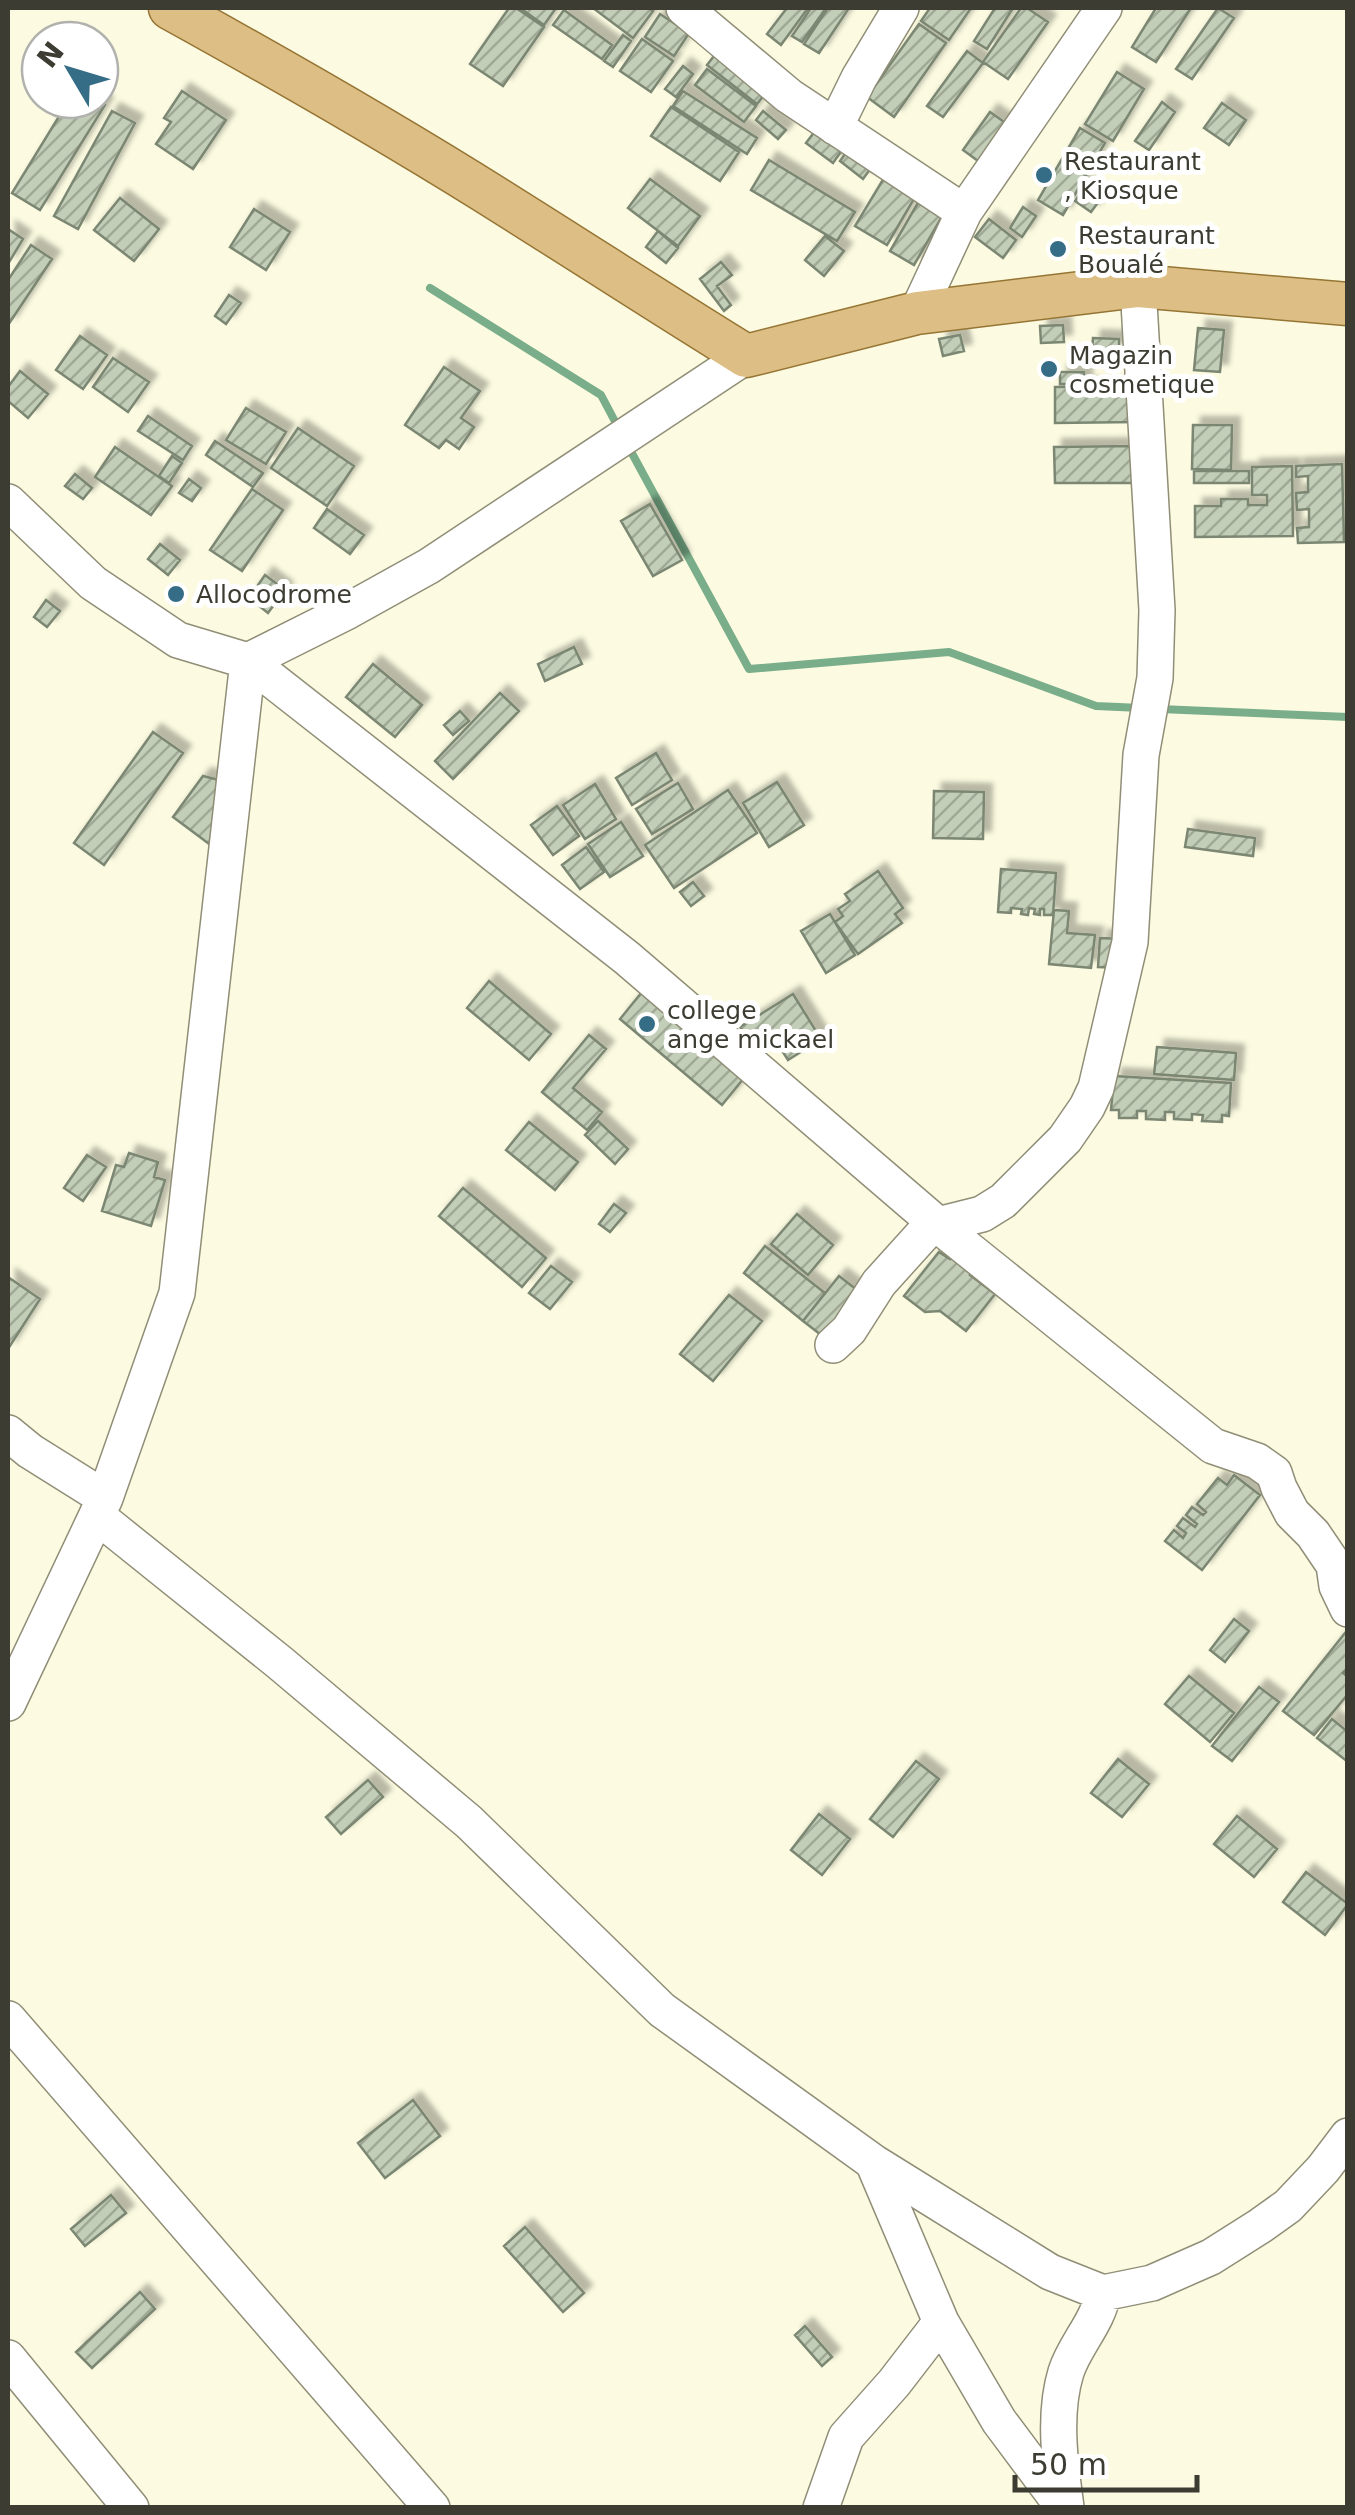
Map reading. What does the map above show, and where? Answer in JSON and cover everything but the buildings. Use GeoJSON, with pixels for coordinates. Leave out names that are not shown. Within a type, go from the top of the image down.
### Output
{"type":"FeatureCollection","features":[{"type":"Feature","properties":{"kind":"main road"},"geometry":{"type":"LineString","coordinates":[[170,8],[338,102],[746,356],[918,313],[1138,286],[1348,304]]}},
{"type":"Feature","properties":{"kind":"street"},"geometry":{"type":"LineString","coordinates":[[684,8],[788,96],[964,212]]}},
{"type":"Feature","properties":{"kind":"street"},"geometry":{"type":"LineString","coordinates":[[835,127],[901,8]]}},
{"type":"Feature","properties":{"kind":"street"},"geometry":{"type":"LineString","coordinates":[[918,313],[964,212],[1104,8]]}},
{"type":"Feature","properties":{"kind":"street"},"geometry":{"type":"LineString","coordinates":[[833,1345],[926,1231],[982,1214],[1004,1201],[1065,1139],[1096,1088],[1130,942],[1141,754],[1155,678],[1156,610],[1138,286]]}},
{"type":"Feature","properties":{"kind":"street"},"geometry":{"type":"LineString","coordinates":[[248,661],[428,566],[746,356]]}},
{"type":"Feature","properties":{"kind":"street"},"geometry":{"type":"LineString","coordinates":[[8,502],[93,583],[178,640],[248,661],[627,958],[938,1225],[1213,1446],[1266,1466],[1274,1473],[1292,1513],[1335,1549],[1337,1586],[1348,1609]]}},
{"type":"Feature","properties":{"kind":"street"},"geometry":{"type":"LineString","coordinates":[[8,1703],[101,1507],[177,1293],[248,661]]}},
{"type":"Feature","properties":{"kind":"street"},"geometry":{"type":"LineString","coordinates":[[8,1433],[101,1507],[469,1822],[662,2010],[873,2162],[1050,2272],[1102,2293],[1152,2283],[1211,2257],[1288,2206],[1335,2161],[1348,2136]]}},
{"type":"Feature","properties":{"kind":"street"},"geometry":{"type":"LineString","coordinates":[[8,2019],[432,2508]]}},
{"type":"Feature","properties":{"kind":"street"},"geometry":{"type":"LineString","coordinates":[[873,2162],[941,2322],[999,2422],[1065,2508]]}},
{"type":"Feature","properties":{"kind":"street"},"geometry":{"type":"LineString","coordinates":[[1065,2508],[1059,2415],[1066,2372],[1100,2309],[1102,2293]]}},
{"type":"Feature","properties":{"kind":"street"},"geometry":{"type":"LineString","coordinates":[[820,2508],[846,2436],[894,2384],[941,2322]]}},
{"type":"Feature","properties":{"kind":"street"},"geometry":{"type":"LineString","coordinates":[[8,2358],[131,2508]]}},
{"type":"Feature","properties":{"kind":"waterway"},"geometry":{"type":"LineString","coordinates":[[430,288],[601,395],[619,429]]}},
{"type":"Feature","properties":{"kind":"waterway"},"geometry":{"type":"LineString","coordinates":[[628,446],[749,669],[949,652],[1096,706],[1141,708]]}},
{"type":"Feature","properties":{"kind":"waterway"},"geometry":{"type":"LineString","coordinates":[[1160,709],[1348,717]]}},
{"type":"Feature","properties":{"kind":"place","name":"Restaurant , Kiosque"},"geometry":{"type":"Point","coordinates":[1044,175]}},
{"type":"Feature","properties":{"kind":"place","name":"Restaurant Boualé"},"geometry":{"type":"Point","coordinates":[1058,249]}},
{"type":"Feature","properties":{"kind":"place","name":"Magazin cosmetique"},"geometry":{"type":"Point","coordinates":[1049,369]}},
{"type":"Feature","properties":{"kind":"place","name":"Allocodrome"},"geometry":{"type":"Point","coordinates":[176,594]}},
{"type":"Feature","properties":{"kind":"place","name":"college ange mickael"},"geometry":{"type":"Point","coordinates":[647,1024]}}]}
